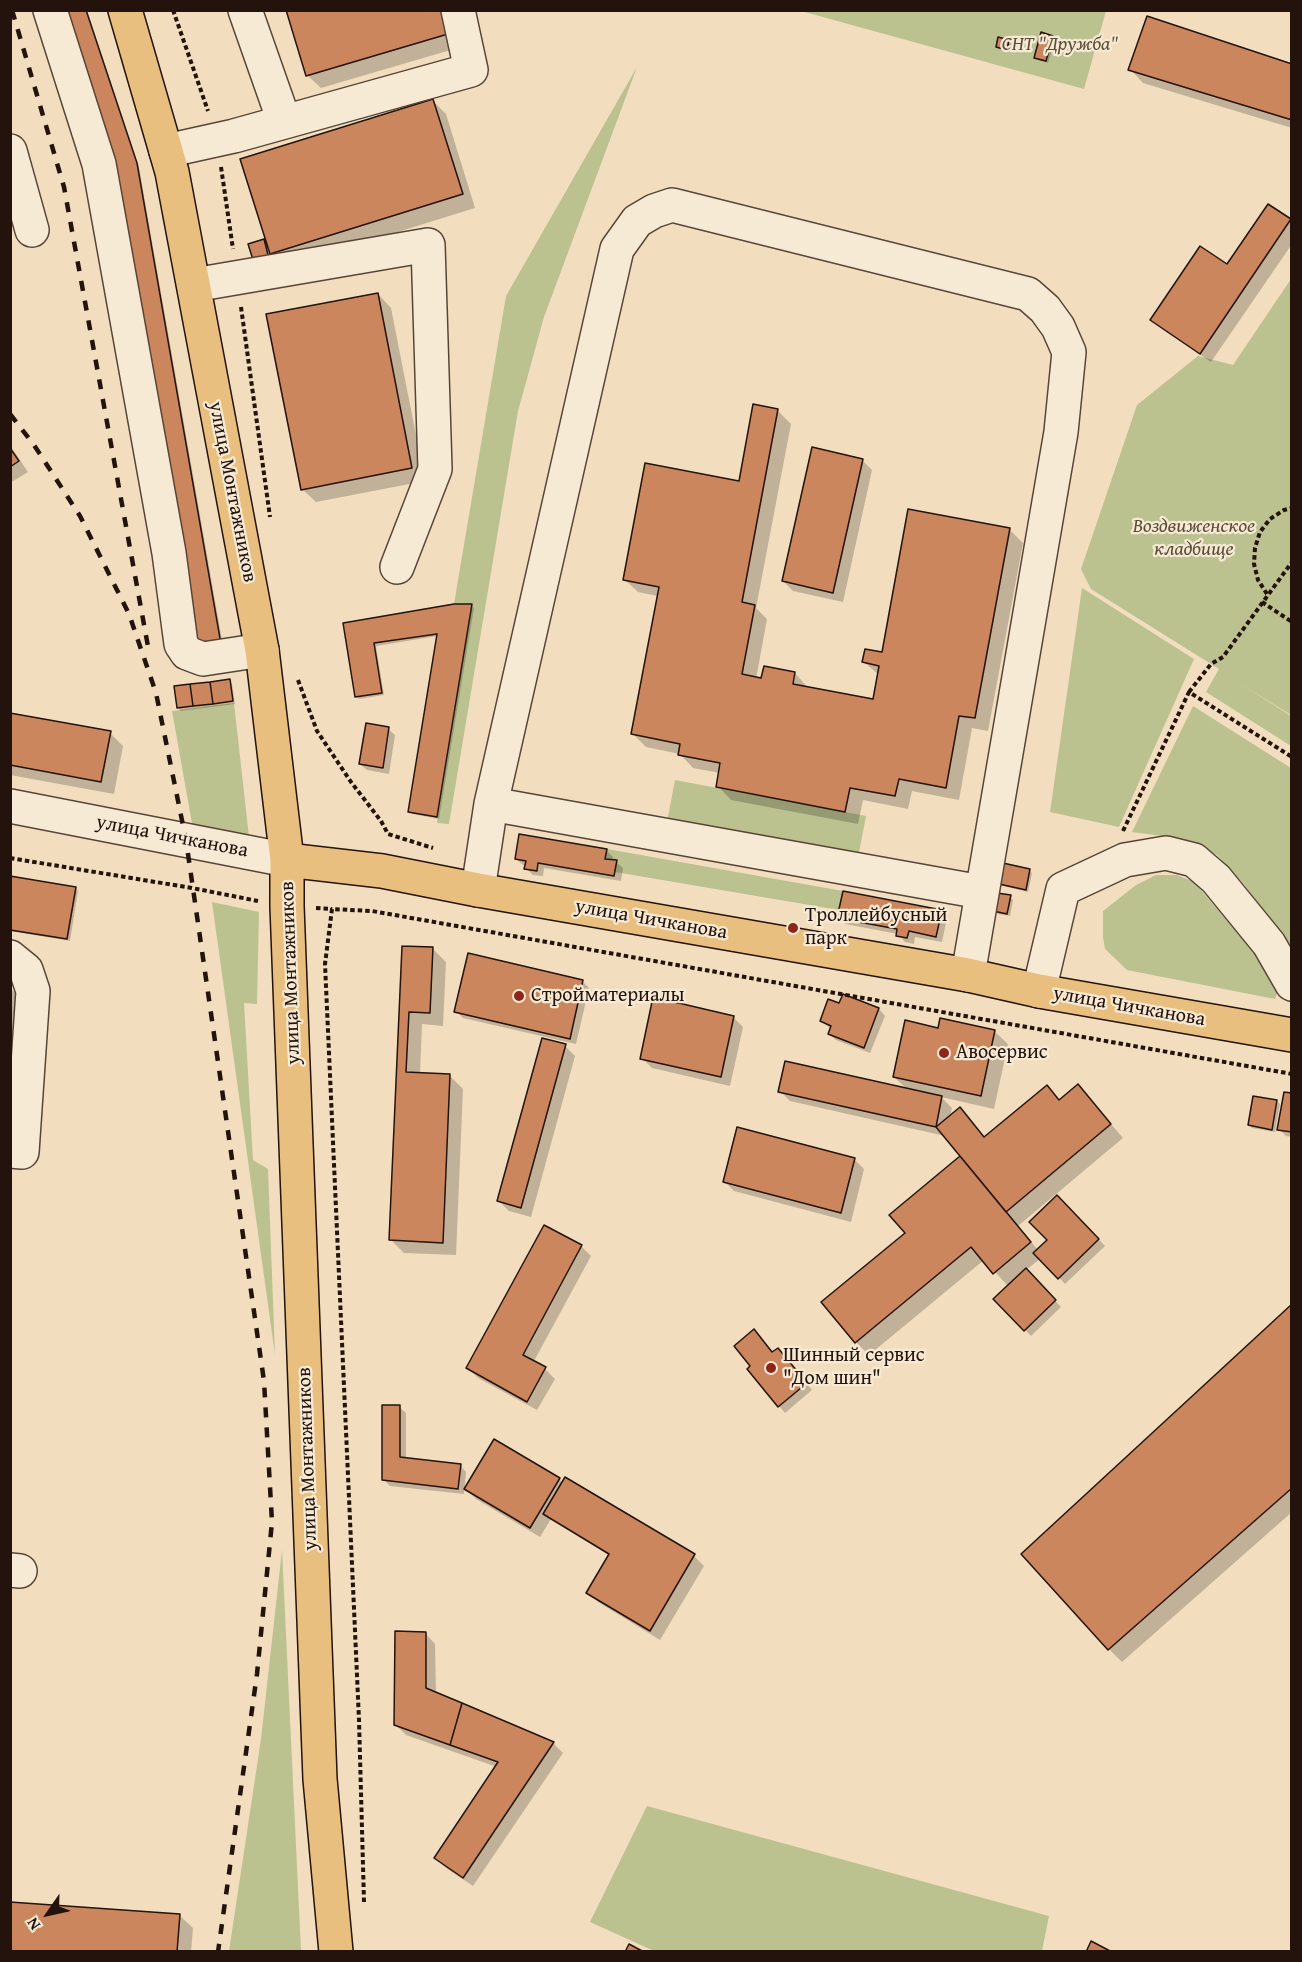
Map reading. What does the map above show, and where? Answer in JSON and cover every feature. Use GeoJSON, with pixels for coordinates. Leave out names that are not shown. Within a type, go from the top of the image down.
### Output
{"type":"FeatureCollection","features":[{"type":"Feature","properties":{"kind":"main road","name":"улица Монтажников"},"geometry":{"type":"LineString","coordinates":[[126,10],[172,172],[194,285],[262,650],[287,860],[271,903],[321,1779],[336,1952]]}},
{"type":"Feature","properties":{"kind":"main road","name":"улица Чичканова"},"geometry":{"type":"LineString","coordinates":[[287,860],[381,871],[480,877],[1039,991],[1291,1035]]}},
{"type":"Feature","properties":{"kind":"lane"},"geometry":{"type":"LineString","coordinates":[[50,10],[99,164],[169,553],[181,644],[186,653],[203,658],[262,650]]}},
{"type":"Feature","properties":{"kind":"lane"},"geometry":{"type":"LineString","coordinates":[[245,10],[284,121]]}},
{"type":"Feature","properties":{"kind":"lane"},"geometry":{"type":"LineString","coordinates":[[166,151],[218,140],[471,70],[459,10]]}},
{"type":"Feature","properties":{"kind":"lane"},"geometry":{"type":"LineString","coordinates":[[10,151],[32,230]]}},
{"type":"Feature","properties":{"kind":"lane"},"geometry":{"type":"LineString","coordinates":[[480,877],[491,804],[618,249],[637,221],[654,211],[672,205],[1028,294],[1045,309],[1058,327],[1069,352],[1061,432],[968,975]]}},
{"type":"Feature","properties":{"kind":"lane"},"geometry":{"type":"LineString","coordinates":[[194,285],[428,245],[435,469],[398,567]]}},
{"type":"Feature","properties":{"kind":"lane"},"geometry":{"type":"LineString","coordinates":[[491,804],[981,892]]}},
{"type":"Feature","properties":{"kind":"lane","name":"улица Чичканова"},"geometry":{"type":"LineString","coordinates":[[10,806],[287,860]]}},
{"type":"Feature","properties":{"kind":"lane"},"geometry":{"type":"LineString","coordinates":[[1039,991],[1063,889],[1125,860],[1166,853],[1194,860],[1216,879],[1269,944],[1292,984]]}},
{"type":"Feature","properties":{"kind":"lane"},"geometry":{"type":"LineString","coordinates":[[10,957],[26,970],[33,991],[22,1152],[10,1150]]}},
{"type":"Feature","properties":{"kind":"path"},"geometry":{"type":"LineString","coordinates":[[174,10],[218,140],[271,521]]}},
{"type":"Feature","properties":{"kind":"path"},"geometry":{"type":"LineString","coordinates":[[1267,594],[1258,580],[1254,564],[1254,548],[1260,532],[1270,519],[1292,508]]}},
{"type":"Feature","properties":{"kind":"path"},"geometry":{"type":"LineString","coordinates":[[1103,870],[1189,692],[1210,664],[1223,657],[1292,562]]}},
{"type":"Feature","properties":{"kind":"path"},"geometry":{"type":"LineString","coordinates":[[1262,602],[1292,622]]}},
{"type":"Feature","properties":{"kind":"path"},"geometry":{"type":"LineString","coordinates":[[294,670],[317,731],[388,834],[480,877]]}},
{"type":"Feature","properties":{"kind":"path"},"geometry":{"type":"LineString","coordinates":[[1189,692],[1292,757]]}},
{"type":"Feature","properties":{"kind":"path"},"geometry":{"type":"LineString","coordinates":[[254,854],[271,903]]}},
{"type":"Feature","properties":{"kind":"path"},"geometry":{"type":"LineString","coordinates":[[10,858],[271,903],[372,911],[1292,1074]]}},
{"type":"Feature","properties":{"kind":"path"},"geometry":{"type":"LineString","coordinates":[[332,909],[325,964],[359,1720],[364,1905]]}},
{"type":"Feature","properties":{"kind":"green space","name":"СНТ \"Дружба\""},"geometry":{"type":"Polygon","coordinates":[[[801,11],[1106,11],[1084,89],[801,11]]]}},
{"type":"Feature","properties":{"kind":"green space"},"geometry":{"type":"Polygon","coordinates":[[[637,67],[544,317],[518,411],[449,824],[437,823],[472,604],[454,604],[506,296],[637,67]]]}},
{"type":"Feature","properties":{"kind":"green space","name":"Воздвиженское кладбище"},"geometry":{"type":"Polygon","coordinates":[[[1291,279],[1291,715],[1241,684],[1291,716],[1291,746],[1206,692],[1219,669],[1091,589],[1081,569],[1137,405],[1198,356],[1233,365],[1291,279]]]}},
{"type":"Feature","properties":{"kind":"green space"},"geometry":{"type":"Polygon","coordinates":[[[1082,588],[1194,659],[1119,827],[1050,812],[1082,588]]]}},
{"type":"Feature","properties":{"kind":"green space"},"geometry":{"type":"Polygon","coordinates":[[[234,703],[249,837],[193,829],[172,711],[234,703]]]}},
{"type":"Feature","properties":{"kind":"green space"},"geometry":{"type":"Polygon","coordinates":[[[1193,706],[1291,768],[1291,950],[1244,884],[1217,855],[1177,838],[1132,832],[1193,706]]]}},
{"type":"Feature","properties":{"kind":"green space"},"geometry":{"type":"Polygon","coordinates":[[[675,780],[866,816],[858,858],[667,822],[675,780]]]}},
{"type":"Feature","properties":{"kind":"green space"},"geometry":{"type":"Polygon","coordinates":[[[607,849],[843,891],[839,910],[615,872],[617,861],[605,859],[607,849]]]}},
{"type":"Feature","properties":{"kind":"green space"},"geometry":{"type":"Polygon","coordinates":[[[1156,875],[1177,875],[1194,882],[1253,951],[1278,991],[1275,999],[1127,970],[1105,949],[1103,911],[1136,885],[1156,875]]]}},
{"type":"Feature","properties":{"kind":"green space"},"geometry":{"type":"Polygon","coordinates":[[[212,902],[259,912],[257,1004],[244,1003],[253,1160],[268,1169],[275,1355],[212,902]]]}},
{"type":"Feature","properties":{"kind":"green space"},"geometry":{"type":"Polygon","coordinates":[[[282,1550],[301,1951],[229,1951],[261,1739],[282,1550]]]}},
{"type":"Feature","properties":{"kind":"green space"},"geometry":{"type":"Polygon","coordinates":[[[647,1806],[1049,1916],[1042,1951],[654,1951],[590,1922],[647,1806]]]}},
{"type":"Feature","properties":{"kind":"building"},"geometry":{"type":"Polygon","coordinates":[[[60,10],[86,10],[137,163],[221,644],[196,648],[60,10]]]}},
{"type":"Feature","properties":{"kind":"building"},"geometry":{"type":"Polygon","coordinates":[[[286,10],[441,10],[448,34],[306,76],[286,10]]]}},
{"type":"Feature","properties":{"kind":"building"},"geometry":{"type":"Polygon","coordinates":[[[1147,16],[1292,64],[1292,120],[1128,70],[1147,16]]]}},
{"type":"Feature","properties":{"kind":"building"},"geometry":{"type":"Polygon","coordinates":[[[1041,32],[1053,36],[1046,61],[1034,58],[1041,32]]]}},
{"type":"Feature","properties":{"kind":"building"},"geometry":{"type":"Polygon","coordinates":[[[998,37],[1009,40],[1007,50],[996,47],[998,37]]]}},
{"type":"Feature","properties":{"kind":"building"},"geometry":{"type":"Polygon","coordinates":[[[433,99],[463,194],[270,254],[240,159],[433,99]]]}},
{"type":"Feature","properties":{"kind":"building"},"geometry":{"type":"Polygon","coordinates":[[[1268,204],[1291,219],[1200,354],[1150,320],[1200,246],[1227,264],[1268,204]]]}},
{"type":"Feature","properties":{"kind":"building"},"geometry":{"type":"Polygon","coordinates":[[[264,239],[269,259],[254,263],[248,244],[264,239]]]}},
{"type":"Feature","properties":{"kind":"building"},"geometry":{"type":"Polygon","coordinates":[[[378,293],[412,468],[301,490],[266,314],[378,293]]]}},
{"type":"Feature","properties":{"kind":"building"},"geometry":{"type":"Polygon","coordinates":[[[753,404],[778,409],[742,602],[755,605],[742,674],[761,678],[764,666],[795,672],[793,684],[873,699],[879,666],[862,662],[865,649],[882,652],[908,509],[1010,528],[975,718],[959,716],[946,788],[899,779],[895,796],[850,788],[845,812],[716,787],[720,763],[678,755],[680,744],[631,734],[659,587],[623,580],[645,463],[739,481],[753,404]]]}},
{"type":"Feature","properties":{"kind":"building"},"geometry":{"type":"Polygon","coordinates":[[[812,447],[863,459],[833,593],[782,581],[812,447]]]}},
{"type":"Feature","properties":{"kind":"building"},"geometry":{"type":"Polygon","coordinates":[[[10,448],[19,461],[10,467],[10,448]]]}},
{"type":"Feature","properties":{"kind":"building"},"geometry":{"type":"Polygon","coordinates":[[[454,604],[472,604],[437,817],[408,812],[437,634],[374,643],[382,693],[355,697],[343,623],[454,604]]]}},
{"type":"Feature","properties":{"kind":"building"},"geometry":{"type":"Polygon","coordinates":[[[230,679],[233,701],[213,704],[210,682],[230,679]]]}},
{"type":"Feature","properties":{"kind":"building"},"geometry":{"type":"Polygon","coordinates":[[[210,682],[213,704],[193,706],[190,684],[210,682]]]}},
{"type":"Feature","properties":{"kind":"building"},"geometry":{"type":"Polygon","coordinates":[[[190,684],[193,706],[177,708],[174,686],[190,684]]]}},
{"type":"Feature","properties":{"kind":"building"},"geometry":{"type":"Polygon","coordinates":[[[10,713],[111,731],[101,782],[10,765],[10,713]]]}},
{"type":"Feature","properties":{"kind":"building"},"geometry":{"type":"Polygon","coordinates":[[[366,723],[389,727],[383,768],[359,764],[366,723]]]}},
{"type":"Feature","properties":{"kind":"building"},"geometry":{"type":"Polygon","coordinates":[[[519,834],[607,849],[605,859],[617,860],[614,876],[538,863],[537,871],[524,869],[526,861],[515,859],[519,834]]]}},
{"type":"Feature","properties":{"kind":"building"},"geometry":{"type":"Polygon","coordinates":[[[1003,863],[1030,869],[1026,890],[999,884],[1003,863]]]}},
{"type":"Feature","properties":{"kind":"building"},"geometry":{"type":"Polygon","coordinates":[[[10,876],[76,887],[67,939],[10,930],[10,876]]]}},
{"type":"Feature","properties":{"kind":"building"},"geometry":{"type":"Polygon","coordinates":[[[843,891],[942,910],[936,937],[909,931],[907,938],[896,936],[897,929],[837,918],[843,891]]]}},
{"type":"Feature","properties":{"kind":"building"},"geometry":{"type":"Polygon","coordinates":[[[997,893],[1011,895],[1007,914],[993,911],[997,893]]]}},
{"type":"Feature","properties":{"kind":"building"},"geometry":{"type":"Polygon","coordinates":[[[402,946],[433,947],[430,1013],[409,1012],[406,1072],[450,1074],[443,1243],[389,1240],[402,946]]]}},
{"type":"Feature","properties":{"kind":"building","name":"Стройматериалы"},"geometry":{"type":"Polygon","coordinates":[[[468,953],[583,980],[570,1039],[454,1012],[468,953]]]}},
{"type":"Feature","properties":{"kind":"building"},"geometry":{"type":"Polygon","coordinates":[[[843,994],[879,1008],[864,1048],[828,1034],[831,1026],[820,1021],[828,999],[839,1003],[843,994]]]}},
{"type":"Feature","properties":{"kind":"building"},"geometry":{"type":"Polygon","coordinates":[[[653,997],[734,1016],[721,1077],[640,1059],[653,997]]]}},
{"type":"Feature","properties":{"kind":"building","name":"Авосервис"},"geometry":{"type":"Polygon","coordinates":[[[940,1018],[995,1030],[981,1096],[893,1077],[905,1020],[938,1028],[940,1018]]]}},
{"type":"Feature","properties":{"kind":"building"},"geometry":{"type":"Polygon","coordinates":[[[542,1038],[566,1044],[521,1208],[497,1201],[542,1038]]]}},
{"type":"Feature","properties":{"kind":"building"},"geometry":{"type":"Polygon","coordinates":[[[785,1061],[942,1096],[936,1127],[778,1092],[785,1061]]]}},
{"type":"Feature","properties":{"kind":"building"},"geometry":{"type":"Polygon","coordinates":[[[1078,1084],[1111,1124],[1006,1212],[936,1127],[960,1107],[984,1137],[1047,1085],[1059,1100],[1078,1084]]]}},
{"type":"Feature","properties":{"kind":"building"},"geometry":{"type":"Polygon","coordinates":[[[1284,1092],[1292,1093],[1292,1132],[1277,1130],[1284,1092]]]}},
{"type":"Feature","properties":{"kind":"building"},"geometry":{"type":"Polygon","coordinates":[[[1253,1096],[1277,1100],[1272,1130],[1248,1125],[1253,1096]]]}},
{"type":"Feature","properties":{"kind":"building"},"geometry":{"type":"Polygon","coordinates":[[[737,1127],[855,1158],[841,1213],[723,1182],[737,1127]]]}},
{"type":"Feature","properties":{"kind":"building"},"geometry":{"type":"Polygon","coordinates":[[[960,1156],[1031,1242],[993,1274],[971,1247],[855,1343],[821,1302],[905,1233],[889,1215],[960,1156]]]}},
{"type":"Feature","properties":{"kind":"building"},"geometry":{"type":"Polygon","coordinates":[[[1057,1195],[1099,1239],[1058,1279],[1033,1253],[1047,1240],[1029,1222],[1057,1195]]]}},
{"type":"Feature","properties":{"kind":"building"},"geometry":{"type":"Polygon","coordinates":[[[544,1225],[582,1245],[523,1355],[546,1367],[527,1402],[466,1368],[544,1225]]]}},
{"type":"Feature","properties":{"kind":"building"},"geometry":{"type":"Polygon","coordinates":[[[1026,1268],[1056,1300],[1024,1331],[993,1299],[1026,1268]]]}},
{"type":"Feature","properties":{"kind":"building"},"geometry":{"type":"Polygon","coordinates":[[[1292,1304],[1292,1488],[1108,1650],[1021,1554],[1292,1304]]]}},
{"type":"Feature","properties":{"kind":"building","name":"Шинный сервис \"Дом шин\""},"geometry":{"type":"Polygon","coordinates":[[[754,1329],[772,1352],[778,1348],[807,1383],[778,1407],[747,1369],[750,1366],[734,1346],[754,1329]]]}},
{"type":"Feature","properties":{"kind":"building"},"geometry":{"type":"Polygon","coordinates":[[[382,1405],[400,1405],[400,1457],[461,1464],[458,1489],[382,1480],[382,1405]]]}},
{"type":"Feature","properties":{"kind":"building"},"geometry":{"type":"Polygon","coordinates":[[[494,1439],[560,1478],[530,1528],[464,1489],[494,1439]]]}},
{"type":"Feature","properties":{"kind":"building"},"geometry":{"type":"Polygon","coordinates":[[[565,1477],[695,1554],[650,1631],[586,1593],[609,1554],[543,1514],[565,1477]]]}},
{"type":"Feature","properties":{"kind":"building"},"geometry":{"type":"Polygon","coordinates":[[[395,1631],[426,1632],[426,1688],[462,1703],[450,1745],[394,1725],[395,1631]]]}},
{"type":"Feature","properties":{"kind":"building"},"geometry":{"type":"Polygon","coordinates":[[[462,1703],[554,1742],[463,1878],[434,1858],[498,1762],[450,1745],[462,1703]]]}},
{"type":"Feature","properties":{"kind":"building"},"geometry":{"type":"Polygon","coordinates":[[[10,1902],[180,1914],[177,1952],[10,1952],[10,1902]]]}},
{"type":"Feature","properties":{"kind":"building"},"geometry":{"type":"Polygon","coordinates":[[[1091,1941],[1112,1952],[1086,1952],[1091,1941]]]}},
{"type":"Feature","properties":{"kind":"building"},"geometry":{"type":"Polygon","coordinates":[[[629,1944],[644,1952],[625,1952],[629,1944]]]}},
{"type":"Feature","properties":{"kind":"railway"},"geometry":{"type":"LineString","coordinates":[[12,10],[64,187],[149,652]]}},
{"type":"Feature","properties":{"kind":"railway"},"geometry":{"type":"LineString","coordinates":[[10,414],[34,445],[80,516],[129,614],[156,693],[186,840],[264,1381],[272,1522],[257,1674],[218,1952]]}},
{"type":"Feature","properties":{"kind":"place","name":"Троллейбусный парк"},"geometry":{"type":"Point","coordinates":[793,928]}},
{"type":"Feature","properties":{"kind":"place","name":"Стройматериалы"},"geometry":{"type":"Point","coordinates":[519,996]}},
{"type":"Feature","properties":{"kind":"place","name":"Авосервис"},"geometry":{"type":"Point","coordinates":[944,1053]}},
{"type":"Feature","properties":{"kind":"place","name":"Шинный сервис \"Дом шин\""},"geometry":{"type":"Point","coordinates":[771,1368]}}]}
